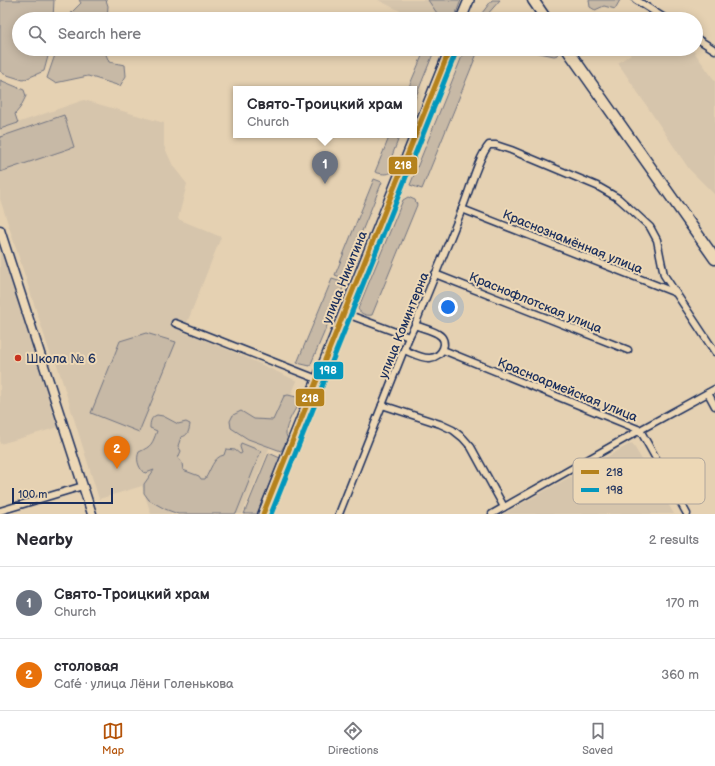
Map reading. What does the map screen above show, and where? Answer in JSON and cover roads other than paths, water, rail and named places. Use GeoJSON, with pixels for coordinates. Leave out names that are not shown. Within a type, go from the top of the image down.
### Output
{"type":"FeatureCollection","features":[{"type":"Feature","properties":{"kind":"highway"},"geometry":{"type":"LineString","coordinates":[[532,0],[541,12]]}},
{"type":"Feature","properties":{"kind":"highway"},"geometry":{"type":"LineString","coordinates":[[572,56],[715,259]]}},
{"type":"Feature","properties":{"kind":"main road"},"geometry":{"type":"LineString","coordinates":[[464,12],[468,0]]}},
{"type":"Feature","properties":{"kind":"main road","name":"улица Никитина"},"geometry":{"type":"LineString","coordinates":[[417,131],[447,56]]}},
{"type":"Feature","properties":{"kind":"main road","name":"улица Никитина"},"geometry":{"type":"LineString","coordinates":[[263,514],[414,138]]}},
{"type":"Feature","properties":{"kind":"street"},"geometry":{"type":"LineString","coordinates":[[636,0],[655,12]]}},
{"type":"Feature","properties":{"kind":"street"},"geometry":{"type":"LineString","coordinates":[[703,42],[715,50]]}},
{"type":"Feature","properties":{"kind":"street","name":"улица Коминтерна"},"geometry":{"type":"LineString","coordinates":[[339,514],[485,149],[489,145],[496,145],[511,150],[597,186],[618,198],[650,228],[657,240],[664,275],[676,293]]}},
{"type":"Feature","properties":{"kind":"street","name":"Краснознамённая улица"},"geometry":{"type":"LineString","coordinates":[[462,209],[676,293]]}},
{"type":"Feature","properties":{"kind":"street"},"geometry":{"type":"LineString","coordinates":[[0,230],[92,514]]}},
{"type":"Feature","properties":{"kind":"street","name":"Краснофлотская улица"},"geometry":{"type":"LineString","coordinates":[[435,274],[628,350]]}},
{"type":"Feature","properties":{"kind":"street"},"geometry":{"type":"LineString","coordinates":[[676,293],[715,352]]}},
{"type":"Feature","properties":{"kind":"street"},"geometry":{"type":"LineString","coordinates":[[344,313],[409,337]]}},
{"type":"Feature","properties":{"kind":"street"},"geometry":{"type":"LineString","coordinates":[[175,323],[317,379]]}},
{"type":"Feature","properties":{"kind":"street"},"geometry":{"type":"LineString","coordinates":[[404,350],[425,358],[431,358],[437,357],[443,350],[444,343],[442,337],[415,325]]}},
{"type":"Feature","properties":{"kind":"street","name":"Красноармейская улица"},"geometry":{"type":"LineString","coordinates":[[443,350],[640,430],[656,458]]}},
{"type":"Feature","properties":{"kind":"street"},"geometry":{"type":"LineString","coordinates":[[591,458],[715,389]]}},
{"type":"Feature","properties":{"kind":"street"},"geometry":{"type":"LineString","coordinates":[[708,393],[715,406]]}},
{"type":"Feature","properties":{"kind":"street"},"geometry":{"type":"LineString","coordinates":[[382,405],[440,424],[453,430],[463,438],[471,447],[504,507]]}},
{"type":"Feature","properties":{"kind":"street"},"geometry":{"type":"LineString","coordinates":[[492,514],[573,468]]}},
{"type":"Feature","properties":{"kind":"street"},"geometry":{"type":"LineString","coordinates":[[0,511],[83,486]]}},
{"type":"Feature","properties":{"kind":"street","name":"Красноармейская улица"},"geometry":{"type":"LineString","coordinates":[[681,504],[687,514]]}},
{"type":"Feature","properties":{"kind":"place","name":"Свято-Троицкий храм"},"geometry":{"type":"Point","coordinates":[325,184]}},
{"type":"Feature","properties":{"kind":"place","name":"Школа № 6"},"geometry":{"type":"Point","coordinates":[18,358]}},
{"type":"Feature","properties":{"kind":"place","name":"столовая"},"geometry":{"type":"Point","coordinates":[117,469]}}]}
